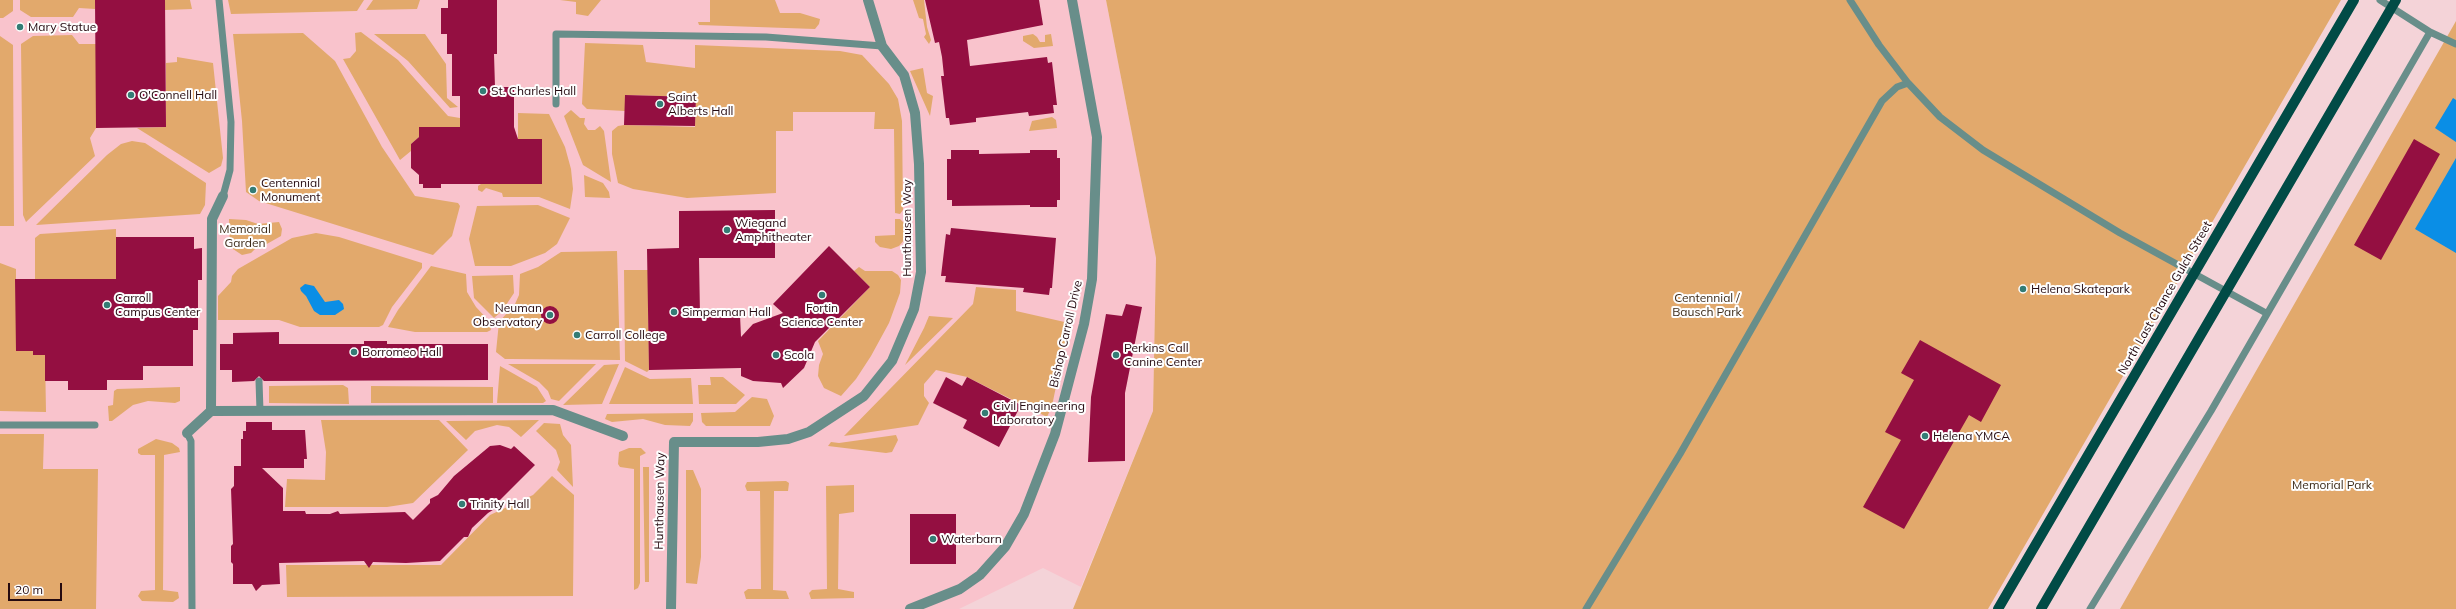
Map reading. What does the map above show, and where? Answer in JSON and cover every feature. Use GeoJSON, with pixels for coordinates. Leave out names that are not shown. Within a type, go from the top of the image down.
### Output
{"type":"FeatureCollection","features":[{"type":"Feature","properties":{"kind":"main road","name":"North Last Chance Gulch Street"},"geometry":{"type":"LineString","coordinates":[[1998,609],[2354,0]]}},
{"type":"Feature","properties":{"kind":"main road"},"geometry":{"type":"LineString","coordinates":[[2041,609],[2394,4]]}},
{"type":"Feature","properties":{"kind":"street","name":"Hunthausen Way"},"geometry":{"type":"LineString","coordinates":[[671,609],[674,442],[758,442],[788,439],[809,432],[864,396],[892,361],[914,309],[921,272],[919,164],[915,113],[904,75],[882,46],[868,0]]}},
{"type":"Feature","properties":{"kind":"street","name":"Bishop Carroll Drive"},"geometry":{"type":"LineString","coordinates":[[910,609],[960,589],[980,575],[1006,547],[1024,514],[1055,434],[1084,324],[1092,272],[1097,137],[1072,0]]}},
{"type":"Feature","properties":{"kind":"street"},"geometry":{"type":"LineString","coordinates":[[211,411],[212,219],[223,196]]}},
{"type":"Feature","properties":{"kind":"street"},"geometry":{"type":"LineString","coordinates":[[187,433],[211,411],[553,410],[623,436]]}},
{"type":"Feature","properties":{"kind":"lane"},"geometry":{"type":"LineString","coordinates":[[219,0],[231,122],[230,170],[223,196]]}},
{"type":"Feature","properties":{"kind":"lane"},"geometry":{"type":"LineString","coordinates":[[1850,0],[1879,45],[1908,83],[1940,117],[1983,150],[2193,275],[2226,290],[2266,313]]}},
{"type":"Feature","properties":{"kind":"lane"},"geometry":{"type":"LineString","coordinates":[[2380,0],[2394,4],[2430,32],[2456,44]]}},
{"type":"Feature","properties":{"kind":"lane"},"geometry":{"type":"LineString","coordinates":[[2090,609],[2198,432],[2430,32]]}},
{"type":"Feature","properties":{"kind":"lane"},"geometry":{"type":"LineString","coordinates":[[556,104],[556,34],[766,37],[882,46]]}},
{"type":"Feature","properties":{"kind":"lane"},"geometry":{"type":"LineString","coordinates":[[1586,609],[1677,460],[1882,100],[1897,87],[1908,83]]}},
{"type":"Feature","properties":{"kind":"lane"},"geometry":{"type":"LineString","coordinates":[[260,381],[260,411]]}},
{"type":"Feature","properties":{"kind":"lane"},"geometry":{"type":"LineString","coordinates":[[0,425],[95,425]]}},
{"type":"Feature","properties":{"kind":"lane"},"geometry":{"type":"LineString","coordinates":[[187,433],[191,441],[192,609]]}},
{"type":"Feature","properties":{"kind":"shaded area","name":"Carroll College"},"geometry":{"type":"Polygon","coordinates":[[[0,0],[1106,0],[1156,258],[1153,411],[1081,587],[1043,568],[959,609],[0,609],[0,0]]]}},
{"type":"Feature","properties":{"kind":"green space"},"geometry":{"type":"Polygon","coordinates":[[[0,0],[13,0],[13,11],[3,18],[0,18],[0,0]]]}},
{"type":"Feature","properties":{"kind":"green space"},"geometry":{"type":"Polygon","coordinates":[[[20,0],[95,0],[95,9],[79,8],[73,17],[31,17],[20,10],[20,0]]]}},
{"type":"Feature","properties":{"kind":"green space"},"geometry":{"type":"Polygon","coordinates":[[[165,0],[190,0],[192,9],[165,10],[165,0]]]}},
{"type":"Feature","properties":{"kind":"green space"},"geometry":{"type":"Polygon","coordinates":[[[228,0],[364,0],[357,11],[231,14],[228,0]]]}},
{"type":"Feature","properties":{"kind":"green space"},"geometry":{"type":"Polygon","coordinates":[[[373,0],[420,0],[417,9],[366,10],[373,0]]]}},
{"type":"Feature","properties":{"kind":"green space"},"geometry":{"type":"Polygon","coordinates":[[[560,0],[601,0],[588,16],[576,14],[576,2],[560,0]]]}},
{"type":"Feature","properties":{"kind":"green space"},"geometry":{"type":"Polygon","coordinates":[[[710,0],[775,0],[780,13],[800,13],[820,19],[819,24],[815,29],[699,25],[698,22],[710,22],[710,0]]]}},
{"type":"Feature","properties":{"kind":"green space"},"geometry":{"type":"Polygon","coordinates":[[[913,0],[924,0],[927,27],[931,40],[929,44],[924,37],[926,34],[923,19],[919,18],[913,0]]]}},
{"type":"Feature","properties":{"kind":"green space","name":"Centennial / Bausch Park"},"geometry":{"type":"Polygon","coordinates":[[[1106,0],[2341,0],[1988,609],[1073,609],[1153,411],[1156,258],[1106,0]]]}},
{"type":"Feature","properties":{"kind":"green space","name":"Memorial Park"},"geometry":{"type":"Polygon","coordinates":[[[2456,21],[2456,609],[2120,609],[2456,21]]]}},
{"type":"Feature","properties":{"kind":"green space"},"geometry":{"type":"Polygon","coordinates":[[[361,32],[398,60],[448,116],[460,118],[461,127],[419,137],[411,144],[411,151],[400,160],[343,59],[350,58],[356,51],[355,33],[361,32]]]}},
{"type":"Feature","properties":{"kind":"green space"},"geometry":{"type":"Polygon","coordinates":[[[303,33],[335,61],[382,147],[415,196],[458,203],[460,206],[452,236],[433,255],[259,201],[246,192],[242,121],[233,34],[303,33]]]}},
{"type":"Feature","properties":{"kind":"green space"},"geometry":{"type":"Polygon","coordinates":[[[374,34],[425,34],[446,64],[447,98],[458,107],[450,108],[408,61],[374,34]]]}},
{"type":"Feature","properties":{"kind":"green space"},"geometry":{"type":"Polygon","coordinates":[[[1033,34],[1040,42],[1045,42],[1045,35],[1051,34],[1053,46],[1034,48],[1023,41],[1023,36],[1033,34]]]}},
{"type":"Feature","properties":{"kind":"green space"},"geometry":{"type":"Polygon","coordinates":[[[72,35],[79,44],[96,44],[96,128],[90,138],[95,156],[26,222],[23,215],[21,44],[33,36],[72,35]]]}},
{"type":"Feature","properties":{"kind":"green space"},"geometry":{"type":"Polygon","coordinates":[[[0,36],[13,45],[14,226],[0,226],[0,36]]]}},
{"type":"Feature","properties":{"kind":"green space"},"geometry":{"type":"Polygon","coordinates":[[[585,43],[643,45],[646,62],[695,68],[695,45],[840,51],[862,55],[889,84],[898,99],[902,121],[903,210],[900,214],[895,213],[894,129],[874,129],[875,112],[793,112],[793,131],[776,131],[776,193],[687,198],[633,189],[618,183],[612,154],[612,131],[618,126],[624,125],[695,127],[696,97],[625,95],[625,111],[587,109],[582,104],[585,43]]]}},
{"type":"Feature","properties":{"kind":"green space"},"geometry":{"type":"Polygon","coordinates":[[[177,57],[213,63],[223,158],[221,166],[209,173],[137,128],[166,127],[166,63],[177,62],[177,57]]]}},
{"type":"Feature","properties":{"kind":"green space"},"geometry":{"type":"Polygon","coordinates":[[[923,68],[927,93],[933,96],[930,116],[910,71],[923,68]]]}},
{"type":"Feature","properties":{"kind":"green space"},"geometry":{"type":"Polygon","coordinates":[[[571,110],[580,118],[585,118],[584,124],[588,130],[595,130],[600,126],[604,131],[611,182],[583,165],[564,116],[571,110]]]}},
{"type":"Feature","properties":{"kind":"green space"},"geometry":{"type":"Polygon","coordinates":[[[518,113],[549,114],[565,147],[571,169],[573,189],[570,209],[539,197],[503,197],[502,193],[486,188],[482,192],[478,190],[478,186],[481,184],[542,184],[542,139],[518,139],[518,113]]]}},
{"type":"Feature","properties":{"kind":"green space"},"geometry":{"type":"Polygon","coordinates":[[[1052,117],[1056,120],[1057,128],[1029,131],[1032,121],[1052,117]]]}},
{"type":"Feature","properties":{"kind":"green space"},"geometry":{"type":"Polygon","coordinates":[[[132,141],[145,143],[206,183],[205,205],[200,214],[36,225],[107,155],[121,144],[132,141]]]}},
{"type":"Feature","properties":{"kind":"green space"},"geometry":{"type":"Polygon","coordinates":[[[584,175],[603,183],[609,192],[610,198],[585,197],[584,175]]]}},
{"type":"Feature","properties":{"kind":"green space"},"geometry":{"type":"Polygon","coordinates":[[[538,205],[570,218],[557,244],[545,253],[511,266],[475,266],[469,239],[477,206],[538,205]]]}},
{"type":"Feature","properties":{"kind":"green space","name":"Memorial Garden"},"geometry":{"type":"Polygon","coordinates":[[[229,219],[246,220],[258,224],[279,222],[282,229],[281,236],[256,248],[251,253],[242,255],[230,247],[229,219]]]}},
{"type":"Feature","properties":{"kind":"green space"},"geometry":{"type":"Polygon","coordinates":[[[895,219],[900,219],[904,223],[905,239],[899,246],[891,249],[880,247],[875,242],[875,236],[895,235],[895,219]]]}},
{"type":"Feature","properties":{"kind":"green space"},"geometry":{"type":"Polygon","coordinates":[[[116,229],[116,279],[35,279],[35,238],[40,234],[116,229]]]}},
{"type":"Feature","properties":{"kind":"green space"},"geometry":{"type":"Polygon","coordinates":[[[316,233],[339,237],[422,263],[422,268],[392,307],[383,325],[379,327],[300,327],[279,320],[218,320],[218,296],[231,282],[232,276],[238,269],[292,238],[316,233]]]}},
{"type":"Feature","properties":{"kind":"green space"},"geometry":{"type":"Polygon","coordinates":[[[617,251],[620,360],[505,359],[496,352],[499,322],[515,304],[519,295],[520,274],[538,267],[561,252],[617,251]]]}},
{"type":"Feature","properties":{"kind":"green space"},"geometry":{"type":"Polygon","coordinates":[[[0,263],[16,269],[16,351],[33,351],[33,355],[45,355],[46,412],[0,411],[0,263]]]}},
{"type":"Feature","properties":{"kind":"green space"},"geometry":{"type":"Polygon","coordinates":[[[431,266],[466,274],[467,292],[476,307],[489,321],[491,330],[487,332],[415,332],[388,327],[398,310],[431,266]]]}},
{"type":"Feature","properties":{"kind":"green space"},"geometry":{"type":"Polygon","coordinates":[[[859,267],[865,271],[892,271],[898,275],[901,280],[900,293],[889,323],[871,356],[856,379],[841,396],[824,388],[818,376],[819,365],[823,354],[818,341],[870,287],[854,271],[859,267]]]}},
{"type":"Feature","properties":{"kind":"green space"},"geometry":{"type":"Polygon","coordinates":[[[624,270],[648,270],[649,370],[647,372],[625,361],[624,270]]]}},
{"type":"Feature","properties":{"kind":"green space"},"geometry":{"type":"Polygon","coordinates":[[[513,275],[514,293],[502,311],[494,318],[474,298],[472,276],[513,275]]]}},
{"type":"Feature","properties":{"kind":"green space"},"geometry":{"type":"Polygon","coordinates":[[[976,287],[1016,290],[1016,311],[1069,323],[1052,406],[1047,417],[967,377],[936,370],[924,384],[924,396],[929,403],[918,425],[844,436],[973,304],[976,287]]]}},
{"type":"Feature","properties":{"kind":"green space"},"geometry":{"type":"Polygon","coordinates":[[[929,316],[953,318],[905,365],[924,328],[929,316]]]}},
{"type":"Feature","properties":{"kind":"green space"},"geometry":{"type":"Polygon","coordinates":[[[508,364],[596,364],[559,401],[551,399],[548,391],[539,382],[508,364]]]}},
{"type":"Feature","properties":{"kind":"green space"},"geometry":{"type":"Polygon","coordinates":[[[619,364],[602,404],[563,405],[604,365],[619,364]]]}},
{"type":"Feature","properties":{"kind":"green space"},"geometry":{"type":"Polygon","coordinates":[[[500,366],[537,387],[546,401],[543,403],[497,403],[500,366]]]}},
{"type":"Feature","properties":{"kind":"green space"},"geometry":{"type":"Polygon","coordinates":[[[625,367],[650,379],[691,378],[693,404],[609,404],[625,367]]]}},
{"type":"Feature","properties":{"kind":"green space"},"geometry":{"type":"Polygon","coordinates":[[[710,377],[723,377],[745,395],[736,404],[699,404],[698,385],[711,385],[710,377]]]}},
{"type":"Feature","properties":{"kind":"green space"},"geometry":{"type":"Polygon","coordinates":[[[343,385],[348,388],[349,404],[269,403],[269,386],[343,385]]]}},
{"type":"Feature","properties":{"kind":"green space"},"geometry":{"type":"Polygon","coordinates":[[[371,386],[493,387],[493,403],[371,403],[371,386]]]}},
{"type":"Feature","properties":{"kind":"green space"},"geometry":{"type":"Polygon","coordinates":[[[180,387],[180,401],[175,403],[148,401],[133,405],[112,421],[109,421],[108,406],[113,405],[114,391],[117,389],[180,387]]]}},
{"type":"Feature","properties":{"kind":"green space"},"geometry":{"type":"Polygon","coordinates":[[[752,397],[767,399],[774,416],[770,426],[706,426],[702,422],[701,413],[735,412],[752,397]]]}},
{"type":"Feature","properties":{"kind":"green space"},"geometry":{"type":"Polygon","coordinates":[[[693,413],[693,421],[690,426],[665,425],[643,419],[612,422],[605,419],[607,414],[693,413]]]}},
{"type":"Feature","properties":{"kind":"green space"},"geometry":{"type":"Polygon","coordinates":[[[321,420],[439,420],[468,450],[413,503],[387,507],[285,507],[287,479],[325,480],[326,452],[321,420]]]}},
{"type":"Feature","properties":{"kind":"green space"},"geometry":{"type":"Polygon","coordinates":[[[539,420],[521,437],[509,427],[497,425],[475,431],[466,440],[446,421],[539,420]]]}},
{"type":"Feature","properties":{"kind":"green space"},"geometry":{"type":"Polygon","coordinates":[[[544,423],[560,424],[563,435],[571,445],[573,487],[557,470],[560,462],[556,450],[536,431],[544,423]]]}},
{"type":"Feature","properties":{"kind":"green space"},"geometry":{"type":"Polygon","coordinates":[[[0,434],[44,434],[43,469],[98,469],[96,609],[0,609],[0,434]]]}},
{"type":"Feature","properties":{"kind":"green space"},"geometry":{"type":"Polygon","coordinates":[[[896,435],[898,440],[892,452],[886,453],[828,446],[831,442],[839,443],[896,435]]]}},
{"type":"Feature","properties":{"kind":"green space"},"geometry":{"type":"Polygon","coordinates":[[[156,439],[172,443],[179,448],[180,452],[164,455],[163,590],[178,592],[179,598],[173,602],[142,601],[138,596],[141,591],[155,590],[155,455],[141,455],[138,453],[138,449],[156,439]]]}},
{"type":"Feature","properties":{"kind":"green space"},"geometry":{"type":"Polygon","coordinates":[[[629,448],[641,448],[646,453],[640,456],[640,583],[638,588],[634,590],[634,469],[620,467],[618,464],[619,452],[629,448]]]}},
{"type":"Feature","properties":{"kind":"green space"},"geometry":{"type":"Polygon","coordinates":[[[643,467],[649,467],[649,582],[645,582],[643,467]]]}},
{"type":"Feature","properties":{"kind":"green space"},"geometry":{"type":"Polygon","coordinates":[[[686,470],[693,470],[701,489],[701,557],[697,584],[686,583],[686,470]]]}},
{"type":"Feature","properties":{"kind":"green space"},"geometry":{"type":"Polygon","coordinates":[[[552,476],[574,495],[573,596],[287,597],[286,565],[441,565],[490,515],[533,495],[552,476]]]}},
{"type":"Feature","properties":{"kind":"green space"},"geometry":{"type":"Polygon","coordinates":[[[786,481],[789,483],[788,491],[774,491],[773,590],[786,591],[789,599],[746,599],[744,592],[748,589],[761,589],[760,491],[747,491],[745,486],[747,482],[786,481]]]}},
{"type":"Feature","properties":{"kind":"green space"},"geometry":{"type":"Polygon","coordinates":[[[854,485],[854,512],[839,514],[838,589],[854,592],[854,598],[811,599],[809,593],[812,590],[827,589],[826,486],[854,485]]]}},
{"type":"Feature","properties":{"kind":"water"},"geometry":{"type":"Polygon","coordinates":[[[2453,98],[2456,100],[2456,142],[2435,128],[2453,98]]]}},
{"type":"Feature","properties":{"kind":"water"},"geometry":{"type":"Polygon","coordinates":[[[2456,158],[2456,253],[2415,229],[2456,158]]]}},
{"type":"Feature","properties":{"kind":"water"},"geometry":{"type":"Polygon","coordinates":[[[305,284],[314,286],[325,302],[339,300],[343,304],[344,309],[335,315],[320,315],[314,311],[306,296],[301,291],[300,288],[305,284]]]}},
{"type":"Feature","properties":{"kind":"building","name":"O'Connell Hall"},"geometry":{"type":"Polygon","coordinates":[[[95,0],[165,0],[166,127],[96,128],[95,0]]]}},
{"type":"Feature","properties":{"kind":"building","name":"St. Charles Hall"},"geometry":{"type":"Polygon","coordinates":[[[448,0],[497,0],[497,54],[494,54],[495,87],[514,87],[514,127],[518,139],[542,139],[542,184],[441,184],[441,188],[423,188],[423,184],[419,184],[419,175],[411,168],[411,144],[419,137],[419,127],[460,127],[460,96],[452,96],[452,54],[447,54],[447,34],[441,34],[441,8],[448,8],[448,0]]]}},
{"type":"Feature","properties":{"kind":"building"},"geometry":{"type":"Polygon","coordinates":[[[925,0],[1039,0],[1043,25],[967,40],[970,66],[1047,57],[1048,63],[1052,62],[1057,105],[1053,105],[1054,113],[1029,116],[1028,112],[976,118],[976,122],[950,125],[949,118],[946,118],[941,76],[944,76],[939,42],[935,43],[925,0]]]}},
{"type":"Feature","properties":{"kind":"building","name":"Saint Alberts Hall"},"geometry":{"type":"Polygon","coordinates":[[[625,95],[696,97],[695,126],[624,125],[625,95]]]}},
{"type":"Feature","properties":{"kind":"building"},"geometry":{"type":"Polygon","coordinates":[[[2414,139],[2440,154],[2381,260],[2354,245],[2414,139]]]}},
{"type":"Feature","properties":{"kind":"building"},"geometry":{"type":"Polygon","coordinates":[[[951,150],[979,150],[979,154],[1030,153],[1030,150],[1057,150],[1057,158],[1060,158],[1060,200],[1057,200],[1057,207],[1030,207],[1030,205],[952,206],[952,200],[947,200],[947,159],[951,159],[951,150]]]}},
{"type":"Feature","properties":{"kind":"building"},"geometry":{"type":"Polygon","coordinates":[[[775,210],[775,258],[699,258],[700,315],[740,315],[741,337],[753,324],[783,313],[773,304],[829,246],[870,287],[815,342],[804,368],[783,388],[781,383],[753,381],[741,376],[741,368],[649,370],[647,249],[679,248],[679,211],[775,210]]]}},
{"type":"Feature","properties":{"kind":"building"},"geometry":{"type":"Polygon","coordinates":[[[951,228],[1056,238],[1052,288],[1050,288],[1049,295],[1023,292],[1024,288],[945,282],[946,276],[941,276],[946,234],[950,235],[951,228]]]}},
{"type":"Feature","properties":{"kind":"building","name":"Carroll Campus Center"},"geometry":{"type":"Polygon","coordinates":[[[116,237],[194,237],[194,249],[202,248],[202,280],[198,280],[198,330],[193,330],[193,366],[143,366],[143,380],[107,380],[107,390],[68,390],[68,381],[45,381],[45,355],[33,355],[33,351],[16,351],[15,279],[116,279],[116,237]]]}},
{"type":"Feature","properties":{"kind":"building","name":"Perkins Call Canine Center"},"geometry":{"type":"Polygon","coordinates":[[[1126,304],[1142,307],[1125,393],[1125,461],[1088,462],[1091,397],[1106,314],[1122,316],[1126,304]]]}},
{"type":"Feature","properties":{"kind":"building","name":"Neuman Observatory"},"geometry":{"type":"Polygon","coordinates":[[[550,306],[556,309],[559,315],[556,321],[550,324],[544,321],[541,315],[544,309],[550,306]]]}},
{"type":"Feature","properties":{"kind":"building","name":"Borromeo Hall"},"geometry":{"type":"Polygon","coordinates":[[[279,332],[279,344],[364,344],[364,341],[387,341],[387,344],[488,344],[488,380],[264,381],[259,376],[254,381],[232,382],[232,370],[220,370],[220,344],[233,344],[233,333],[279,332]]]}},
{"type":"Feature","properties":{"kind":"building","name":"Helena YMCA"},"geometry":{"type":"Polygon","coordinates":[[[1920,340],[2001,385],[1981,422],[1969,415],[1904,529],[1863,507],[1901,440],[1885,432],[1914,380],[1901,373],[1920,340]]]}},
{"type":"Feature","properties":{"kind":"building","name":"Civil Engineering Laboratory"},"geometry":{"type":"Polygon","coordinates":[[[946,377],[962,386],[967,377],[1021,405],[999,447],[963,428],[967,420],[933,403],[946,377]]]}},
{"type":"Feature","properties":{"kind":"building","name":"Trinity Hall"},"geometry":{"type":"Polygon","coordinates":[[[246,422],[272,422],[272,430],[305,430],[307,459],[304,459],[304,468],[262,468],[283,488],[283,511],[305,511],[306,514],[330,514],[338,511],[340,514],[405,512],[413,520],[430,503],[430,499],[438,495],[454,476],[490,446],[500,445],[511,449],[514,446],[535,465],[500,500],[496,508],[488,513],[472,528],[468,537],[464,537],[440,561],[406,563],[373,562],[369,568],[364,561],[279,563],[280,584],[262,585],[256,591],[252,584],[233,584],[233,564],[231,562],[231,546],[233,544],[231,489],[234,486],[234,466],[241,466],[241,439],[243,439],[243,431],[246,431],[246,422]]]}},
{"type":"Feature","properties":{"kind":"building","name":"Waterbarn"},"geometry":{"type":"Polygon","coordinates":[[[910,514],[956,514],[956,564],[910,564],[910,514]]]}},
{"type":"Feature","properties":{"kind":"place","name":"Mary Statue"},"geometry":{"type":"Point","coordinates":[20,27]}},
{"type":"Feature","properties":{"kind":"place","name":"St. Charles Hall"},"geometry":{"type":"Point","coordinates":[483,91]}},
{"type":"Feature","properties":{"kind":"place","name":"O'Connell Hall"},"geometry":{"type":"Point","coordinates":[131,95]}},
{"type":"Feature","properties":{"kind":"place","name":"Saint Alberts Hall"},"geometry":{"type":"Point","coordinates":[660,104]}},
{"type":"Feature","properties":{"kind":"place","name":"Centennial Monument"},"geometry":{"type":"Point","coordinates":[253,190]}},
{"type":"Feature","properties":{"kind":"place","name":"Wiegand Amphitheater"},"geometry":{"type":"Point","coordinates":[727,230]}},
{"type":"Feature","properties":{"kind":"place","name":"Helena Skatepark"},"geometry":{"type":"Point","coordinates":[2023,289]}},
{"type":"Feature","properties":{"kind":"place","name":"Fortin Science Center"},"geometry":{"type":"Point","coordinates":[822,295]}},
{"type":"Feature","properties":{"kind":"place","name":"Carroll Campus Center"},"geometry":{"type":"Point","coordinates":[107,305]}},
{"type":"Feature","properties":{"kind":"place","name":"Simperman Hall"},"geometry":{"type":"Point","coordinates":[674,312]}},
{"type":"Feature","properties":{"kind":"place","name":"Neuman Observatory"},"geometry":{"type":"Point","coordinates":[550,315]}},
{"type":"Feature","properties":{"kind":"place","name":"Carroll College"},"geometry":{"type":"Point","coordinates":[577,335]}},
{"type":"Feature","properties":{"kind":"place","name":"Borromeo Hall"},"geometry":{"type":"Point","coordinates":[354,352]}},
{"type":"Feature","properties":{"kind":"place","name":"Scola"},"geometry":{"type":"Point","coordinates":[776,355]}},
{"type":"Feature","properties":{"kind":"place","name":"Perkins Call Canine Center"},"geometry":{"type":"Point","coordinates":[1116,355]}},
{"type":"Feature","properties":{"kind":"place","name":"Civil Engineering Laboratory"},"geometry":{"type":"Point","coordinates":[985,413]}},
{"type":"Feature","properties":{"kind":"place","name":"Helena YMCA"},"geometry":{"type":"Point","coordinates":[1925,436]}},
{"type":"Feature","properties":{"kind":"place","name":"Trinity Hall"},"geometry":{"type":"Point","coordinates":[462,504]}},
{"type":"Feature","properties":{"kind":"place","name":"Waterbarn"},"geometry":{"type":"Point","coordinates":[933,539]}}]}
